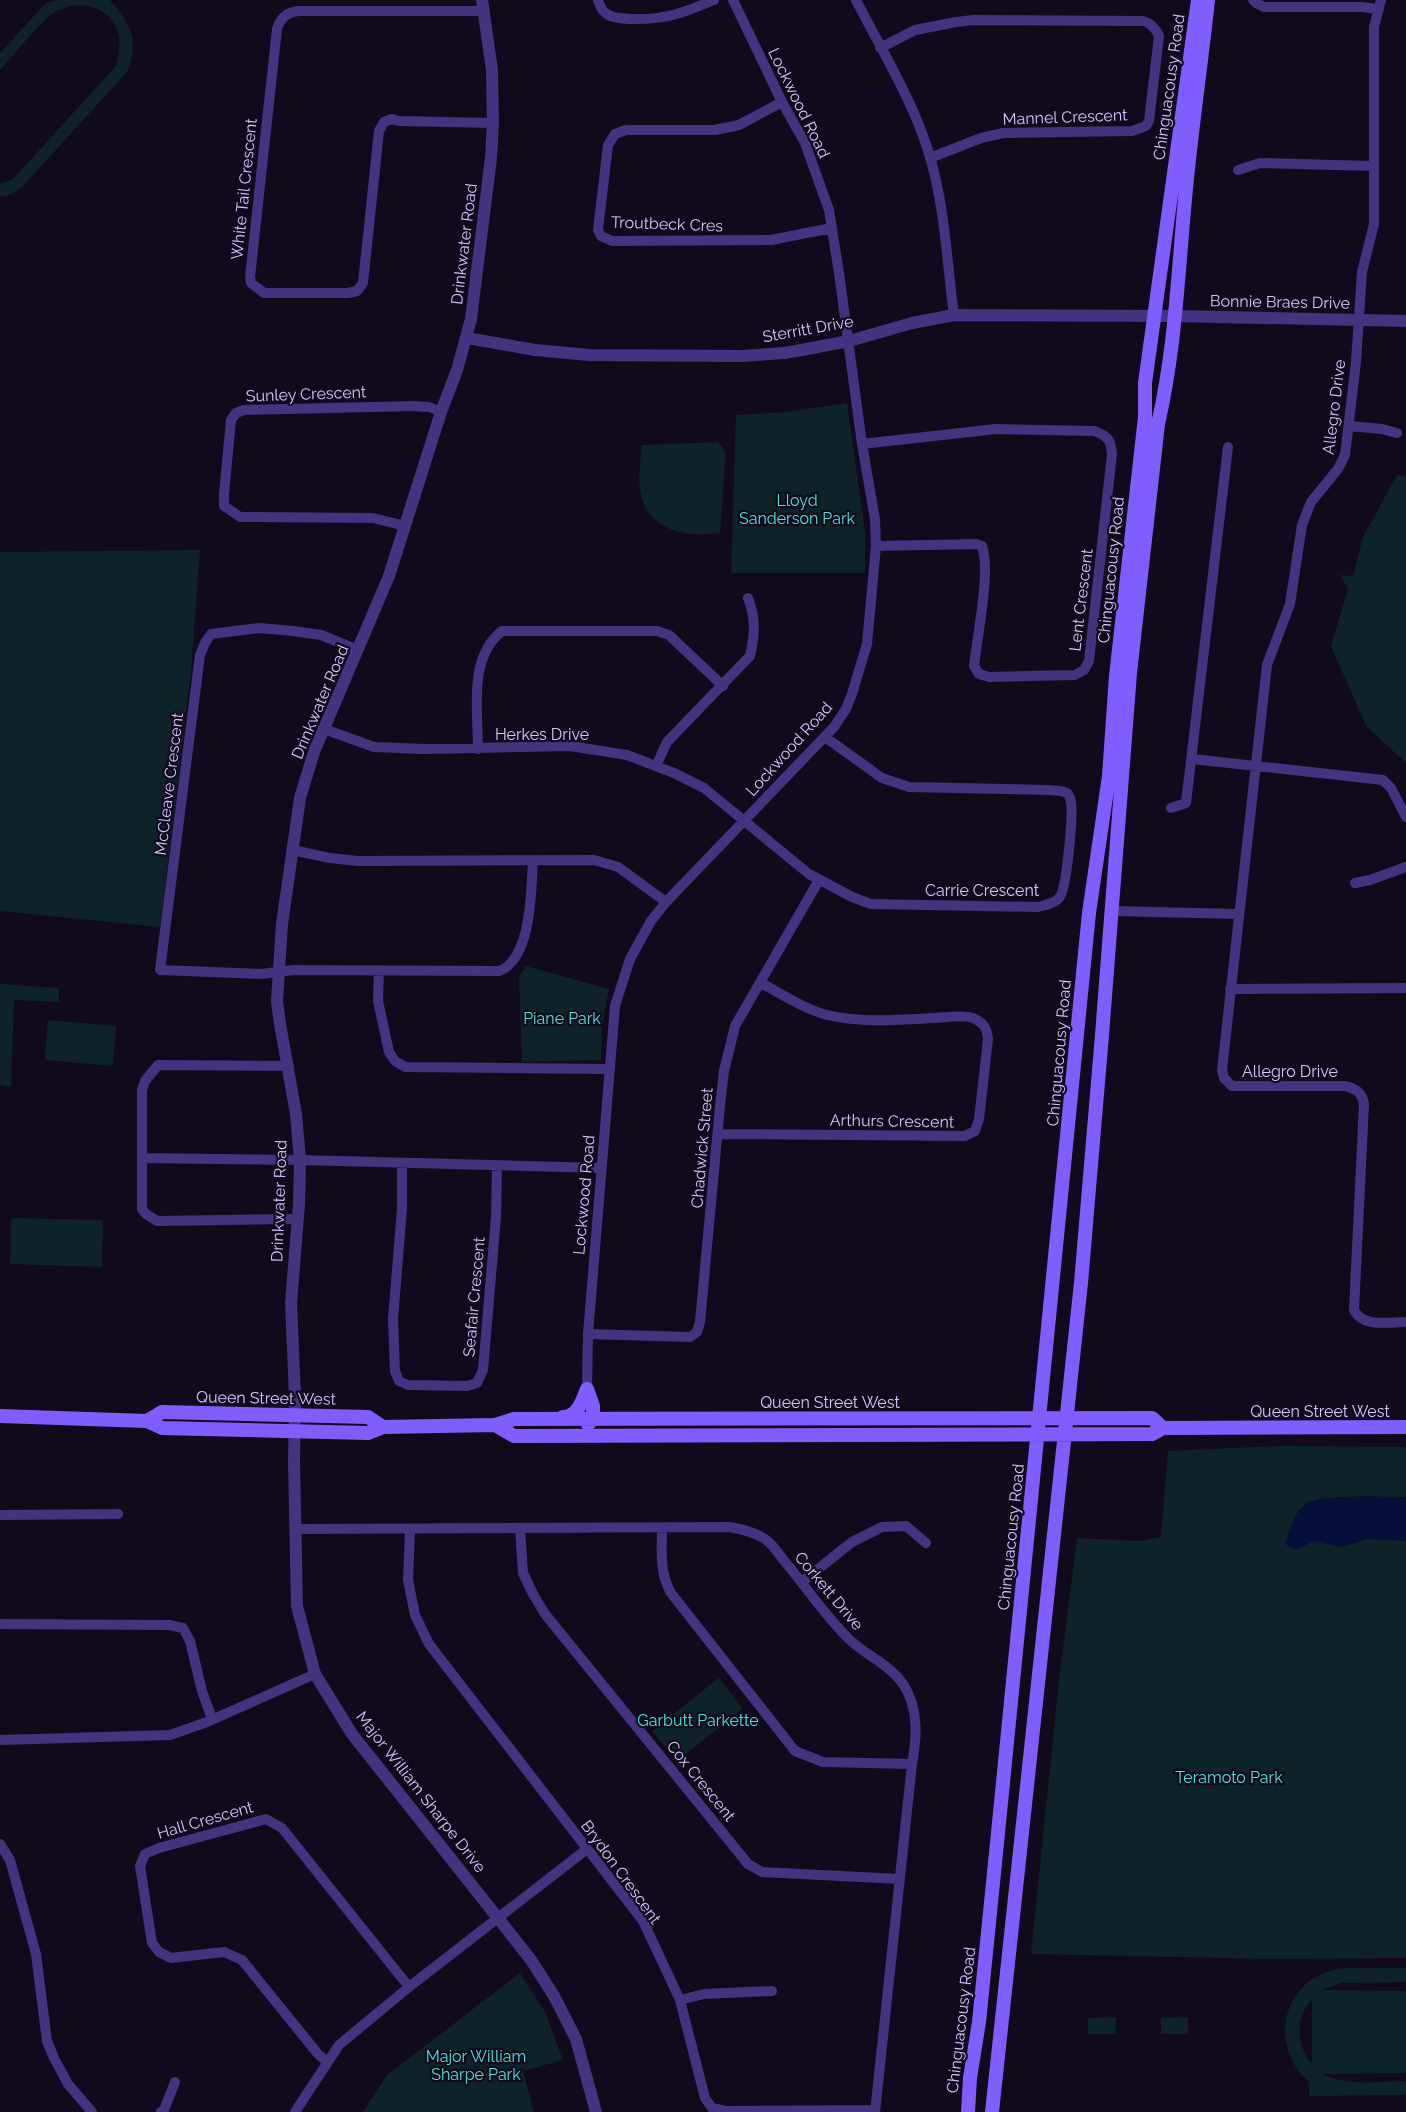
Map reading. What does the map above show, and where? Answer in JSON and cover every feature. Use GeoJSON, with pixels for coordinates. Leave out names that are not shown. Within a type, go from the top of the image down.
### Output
{"type":"FeatureCollection","features":[{"type":"Feature","properties":{"kind":"main road","name":"Chinguacousy Road"},"geometry":{"type":"LineString","coordinates":[[968,2112],[999,1833],[1089,913],[1109,776],[1116,676],[1145,417],[1144,383],[1198,0]]}},
{"type":"Feature","properties":{"kind":"main road","name":"Chinguacousy Road"},"geometry":{"type":"LineString","coordinates":[[992,2112],[1089,1200],[1130,673],[1158,424],[1167,387],[1208,0]]}},
{"type":"Feature","properties":{"kind":"main road"},"geometry":{"type":"LineString","coordinates":[[537,1419],[543,1416],[569,1417],[577,1411],[587,1389]]}},
{"type":"Feature","properties":{"kind":"main road"},"geometry":{"type":"LineString","coordinates":[[495,1425],[514,1436],[519,1429],[583,1430],[593,1419],[593,1406],[587,1389]]}},
{"type":"Feature","properties":{"kind":"main road","name":"Queen Street West"},"geometry":{"type":"LineString","coordinates":[[147,1420],[162,1412],[295,1414],[368,1417],[383,1428]]}},
{"type":"Feature","properties":{"kind":"main road","name":"Queen Street West"},"geometry":{"type":"LineString","coordinates":[[0,1416],[147,1420],[162,1428],[368,1433],[383,1428],[495,1425],[514,1419],[1152,1418],[1163,1428]]}},
{"type":"Feature","properties":{"kind":"main road"},"geometry":{"type":"LineString","coordinates":[[776,1419],[776,1436]]}},
{"type":"Feature","properties":{"kind":"main road","name":"Queen Street West"},"geometry":{"type":"LineString","coordinates":[[514,1436],[1065,1435],[1152,1434],[1163,1428],[1406,1427]]}},
{"type":"Feature","properties":{"kind":"street"},"geometry":{"type":"LineString","coordinates":[[598,0],[602,10],[608,16],[654,20],[676,15],[714,0]]}},
{"type":"Feature","properties":{"kind":"street","name":"Lockwood Road"},"geometry":{"type":"LineString","coordinates":[[587,1389],[588,1334],[615,1006],[630,959],[651,921],[666,902],[825,737],[846,709],[867,644],[876,546],[875,519],[862,444],[832,228],[819,178],[805,143],[782,102],[733,0]]}},
{"type":"Feature","properties":{"kind":"street"},"geometry":{"type":"LineString","coordinates":[[856,0],[907,97],[922,132],[930,158],[943,223],[954,315]]}},
{"type":"Feature","properties":{"kind":"street"},"geometry":{"type":"LineString","coordinates":[[1254,0],[1264,7],[1379,5]]}},
{"type":"Feature","properties":{"kind":"street","name":"Drinkwater Road"},"geometry":{"type":"LineString","coordinates":[[294,1431],[291,1303],[300,1160],[289,1066],[278,1011],[277,987],[282,924],[300,798],[314,752],[389,576],[467,338],[476,287],[493,123],[492,70],[483,5]]}},
{"type":"Feature","properties":{"kind":"street","name":"White Tail Crescent"},"geometry":{"type":"LineString","coordinates":[[483,5],[299,11],[290,13],[281,20],[277,29],[251,265],[251,283],[264,293],[348,293],[357,291],[363,283],[379,131],[384,122],[393,119],[493,123]]}},
{"type":"Feature","properties":{"kind":"street","name":"Allegro Drive"},"geometry":{"type":"LineString","coordinates":[[1379,5],[1374,27],[1374,224],[1362,272],[1349,426],[1342,462],[1311,502],[1302,525],[1290,604],[1267,665],[1222,1070],[1227,1083],[1238,1087],[1344,1086],[1358,1091],[1363,1097],[1354,1310],[1361,1319],[1367,1322],[1406,1322]]}},
{"type":"Feature","properties":{"kind":"street","name":"Mannel Crescent"},"geometry":{"type":"LineString","coordinates":[[880,48],[915,30],[973,20],[1143,21],[1148,22],[1159,36],[1149,121],[1146,126],[1132,131],[1003,133],[981,138],[930,158]]}},
{"type":"Feature","properties":{"kind":"street","name":"Troutbeck Cres"},"geometry":{"type":"LineString","coordinates":[[782,102],[739,126],[715,130],[626,130],[615,134],[608,145],[598,230],[601,236],[612,241],[727,241],[771,240],[832,228]]}},
{"type":"Feature","properties":{"kind":"street"},"geometry":{"type":"LineString","coordinates":[[1238,170],[1260,163],[1373,166]]}},
{"type":"Feature","properties":{"kind":"street","name":"Sterritt Drive"},"geometry":{"type":"LineString","coordinates":[[467,338],[566,354],[651,357],[784,353],[849,341],[912,323],[954,315],[1154,316]]}},
{"type":"Feature","properties":{"kind":"street","name":"Bonnie Braes Drive"},"geometry":{"type":"LineString","coordinates":[[1154,316],[1406,321]]}},
{"type":"Feature","properties":{"kind":"street","name":"Sunley Crescent"},"geometry":{"type":"LineString","coordinates":[[405,525],[373,518],[240,518],[224,506],[231,420],[236,412],[244,410],[414,406],[429,407],[441,412]]}},
{"type":"Feature","properties":{"kind":"street"},"geometry":{"type":"LineString","coordinates":[[1349,426],[1382,429],[1396,433]]}},
{"type":"Feature","properties":{"kind":"street","name":"Lent Crescent"},"geometry":{"type":"LineString","coordinates":[[862,444],[996,429],[1094,431],[1106,435],[1111,441],[1112,454],[1089,661],[1084,670],[1075,675],[989,677],[979,675],[975,670],[985,572],[985,554],[982,546],[976,544],[876,546]]}},
{"type":"Feature","properties":{"kind":"street"},"geometry":{"type":"LineString","coordinates":[[1171,808],[1186,803],[1228,447]]}},
{"type":"Feature","properties":{"kind":"street"},"geometry":{"type":"LineString","coordinates":[[656,766],[667,742],[750,656],[754,614],[748,598]]}},
{"type":"Feature","properties":{"kind":"street","name":"McCleave Crescent"},"geometry":{"type":"LineString","coordinates":[[279,972],[261,974],[160,970],[200,655],[212,634],[259,628],[321,635],[358,650]]}},
{"type":"Feature","properties":{"kind":"street"},"geometry":{"type":"LineString","coordinates":[[478,749],[478,674],[485,649],[502,631],[657,631],[669,635],[723,686]]}},
{"type":"Feature","properties":{"kind":"street","name":"Herkes Drive"},"geometry":{"type":"LineString","coordinates":[[324,729],[374,747],[478,749],[570,746],[627,755],[704,788],[745,820]]}},
{"type":"Feature","properties":{"kind":"street","name":"Carrie Crescent"},"geometry":{"type":"LineString","coordinates":[[745,820],[819,880],[871,904],[1038,907],[1058,900],[1063,892],[1069,851],[1071,804],[1067,793],[909,787],[882,778],[825,737]]}},
{"type":"Feature","properties":{"kind":"street"},"geometry":{"type":"LineString","coordinates":[[1192,759],[1383,780],[1391,788],[1406,817]]}},
{"type":"Feature","properties":{"kind":"street"},"geometry":{"type":"LineString","coordinates":[[292,850],[358,861],[594,860],[618,867],[666,902]]}},
{"type":"Feature","properties":{"kind":"street"},"geometry":{"type":"LineString","coordinates":[[279,972],[500,971],[511,965],[523,942],[530,908],[533,861]]}},
{"type":"Feature","properties":{"kind":"street"},"geometry":{"type":"LineString","coordinates":[[1355,883],[1406,867]]}},
{"type":"Feature","properties":{"kind":"street","name":"Chadwick Street"},"geometry":{"type":"LineString","coordinates":[[588,1334],[690,1337],[697,1332],[705,1282],[724,1071],[735,1026],[819,880]]}},
{"type":"Feature","properties":{"kind":"street"},"geometry":{"type":"LineString","coordinates":[[1112,911],[1238,914]]}},
{"type":"Feature","properties":{"kind":"street"},"geometry":{"type":"LineString","coordinates":[[379,970],[378,1001],[391,1057],[400,1065],[433,1068],[610,1070]]}},
{"type":"Feature","properties":{"kind":"street","name":"Arthurs Crescent"},"geometry":{"type":"LineString","coordinates":[[718,1134],[965,1136],[975,1131],[979,1119],[988,1039],[987,1029],[983,1023],[971,1017],[901,1020],[850,1018],[826,1014],[761,983]]}},
{"type":"Feature","properties":{"kind":"street"},"geometry":{"type":"LineString","coordinates":[[1230,988],[1406,988]]}},
{"type":"Feature","properties":{"kind":"street"},"geometry":{"type":"LineString","coordinates":[[289,1066],[158,1065],[145,1081],[142,1090],[142,1209],[157,1221],[298,1219]]}},
{"type":"Feature","properties":{"kind":"street"},"geometry":{"type":"LineString","coordinates":[[142,1158],[602,1168]]}},
{"type":"Feature","properties":{"kind":"street","name":"Seafair Crescent"},"geometry":{"type":"LineString","coordinates":[[402,1164],[402,1209],[393,1319],[395,1371],[402,1383],[419,1385],[467,1386],[477,1383],[483,1370],[496,1217],[497,1166]]}},
{"type":"Feature","properties":{"kind":"street","name":"Major William Sharpe Drive"},"geometry":{"type":"LineString","coordinates":[[294,1431],[297,1606],[315,1674],[352,1734],[531,1960],[554,1996],[576,2039],[596,2112]]}},
{"type":"Feature","properties":{"kind":"street"},"geometry":{"type":"LineString","coordinates":[[0,1515],[118,1514]]}},
{"type":"Feature","properties":{"kind":"street"},"geometry":{"type":"LineString","coordinates":[[802,1582],[852,1542],[882,1527],[906,1526],[926,1543]]}},
{"type":"Feature","properties":{"kind":"street","name":"Corkett Drive"},"geometry":{"type":"LineString","coordinates":[[296,1529],[730,1527],[765,1539],[832,1621],[852,1642],[884,1664],[903,1685],[914,1711],[917,1738],[912,1764],[875,2111]]}},
{"type":"Feature","properties":{"kind":"street"},"geometry":{"type":"LineString","coordinates":[[662,1528],[662,1568],[664,1581],[671,1593],[795,1751],[823,1762],[912,1764]]}},
{"type":"Feature","properties":{"kind":"street","name":"Cox Crescent"},"geometry":{"type":"LineString","coordinates":[[520,1529],[523,1573],[545,1614],[748,1864],[762,1872],[900,1879]]}},
{"type":"Feature","properties":{"kind":"street","name":"Brydon Crescent"},"geometry":{"type":"LineString","coordinates":[[410,1530],[408,1580],[415,1615],[429,1644],[643,1921],[680,2000],[705,2098],[712,2108],[726,2111],[875,2111]]}},
{"type":"Feature","properties":{"kind":"street"},"geometry":{"type":"LineString","coordinates":[[0,1624],[169,1625],[183,1628],[190,1641],[202,1691],[212,1719]]}},
{"type":"Feature","properties":{"kind":"street"},"geometry":{"type":"LineString","coordinates":[[0,1740],[170,1735],[315,1674]]}},
{"type":"Feature","properties":{"kind":"street","name":"Hall Crescent"},"geometry":{"type":"LineString","coordinates":[[327,2062],[242,1960],[224,1952],[171,1958],[159,1952],[152,1943],[140,1866],[145,1854],[159,1848],[266,1819],[282,1828],[409,1987]]}},
{"type":"Feature","properties":{"kind":"street"},"geometry":{"type":"LineString","coordinates":[[0,1844],[10,1860],[36,1954],[47,2041],[68,2084],[92,2112]]}},
{"type":"Feature","properties":{"kind":"street"},"geometry":{"type":"LineString","coordinates":[[295,2112],[339,2045],[409,1987],[587,1849]]}},
{"type":"Feature","properties":{"kind":"street"},"geometry":{"type":"LineString","coordinates":[[680,2000],[704,1994],[771,1991]]}},
{"type":"Feature","properties":{"kind":"street"},"geometry":{"type":"LineString","coordinates":[[161,2112],[176,2082]]}},
{"type":"Feature","properties":{"kind":"green space"},"geometry":{"type":"Polygon","coordinates":[[[56,0],[110,0],[123,17],[131,33],[133,50],[131,60],[127,72],[21,188],[7,196],[0,196],[0,184],[13,179],[116,66],[119,41],[117,29],[110,18],[97,9],[73,6],[51,15],[0,70],[0,53],[45,4],[56,0]]]}},
{"type":"Feature","properties":{"kind":"green space","name":"Lloyd Sanderson Park"},"geometry":{"type":"Polygon","coordinates":[[[847,403],[865,531],[865,573],[731,573],[736,415],[786,412],[847,403]]]}},
{"type":"Feature","properties":{"kind":"green space"},"geometry":{"type":"Polygon","coordinates":[[[718,442],[726,452],[720,533],[688,534],[659,523],[645,506],[640,491],[642,445],[718,442]]]}},
{"type":"Feature","properties":{"kind":"green space"},"geometry":{"type":"Polygon","coordinates":[[[1397,475],[1406,476],[1406,763],[1366,726],[1331,646],[1348,589],[1340,575],[1353,576],[1363,537],[1397,475]]]}},
{"type":"Feature","properties":{"kind":"green space"},"geometry":{"type":"Polygon","coordinates":[[[200,550],[191,672],[160,927],[0,911],[0,552],[200,550]]]}},
{"type":"Feature","properties":{"kind":"green space","name":"Piane Park"},"geometry":{"type":"Polygon","coordinates":[[[526,966],[609,989],[602,1026],[601,1060],[522,1062],[519,977],[526,966]]]}},
{"type":"Feature","properties":{"kind":"green space"},"geometry":{"type":"Polygon","coordinates":[[[0,984],[59,988],[59,1002],[14,1000],[11,1087],[0,1085],[0,984]]]}},
{"type":"Feature","properties":{"kind":"green space"},"geometry":{"type":"Polygon","coordinates":[[[48,1020],[116,1026],[113,1066],[45,1060],[48,1020]]]}},
{"type":"Feature","properties":{"kind":"green space"},"geometry":{"type":"Polygon","coordinates":[[[11,1218],[103,1220],[102,1267],[10,1264],[11,1218]]]}},
{"type":"Feature","properties":{"kind":"green space","name":"Teramoto Park"},"geometry":{"type":"Polygon","coordinates":[[[1280,1446],[1406,1447],[1406,1958],[1275,1959],[1031,1954],[1059,1680],[1077,1538],[1139,1541],[1161,1537],[1168,1451],[1280,1446]]]}},
{"type":"Feature","properties":{"kind":"green space","name":"Garbutt Parkette"},"geometry":{"type":"Polygon","coordinates":[[[719,1678],[743,1709],[677,1761],[652,1731],[719,1678]]]}},
{"type":"Feature","properties":{"kind":"green space"},"geometry":{"type":"Polygon","coordinates":[[[1346,1968],[1406,1968],[1406,1982],[1341,1983],[1322,1990],[1406,1991],[1406,2073],[1323,2074],[1342,2081],[1353,2082],[1406,2081],[1406,2095],[1309,2096],[1309,2082],[1295,2066],[1287,2048],[1285,2029],[1288,2012],[1296,1995],[1309,1982],[1325,1972],[1346,1968]],[[1312,1999],[1306,2006],[1300,2023],[1300,2040],[1312,2064],[1312,1999]]]}},
{"type":"Feature","properties":{"kind":"green space","name":"Major William Sharpe Park"},"geometry":{"type":"Polygon","coordinates":[[[520,1973],[545,2012],[563,2060],[523,2071],[534,2112],[363,2112],[387,2075],[520,1973]]]}},
{"type":"Feature","properties":{"kind":"green space"},"geometry":{"type":"Polygon","coordinates":[[[1116,2017],[1115,2034],[1088,2034],[1088,2018],[1116,2017]]]}},
{"type":"Feature","properties":{"kind":"green space"},"geometry":{"type":"Polygon","coordinates":[[[1188,2017],[1188,2034],[1161,2034],[1161,2018],[1188,2017]]]}},
{"type":"Feature","properties":{"kind":"shaded area"},"geometry":{"type":"Polygon","coordinates":[[[1339,1497],[1406,1497],[1406,1541],[1369,1539],[1341,1547],[1313,1541],[1296,1551],[1285,1544],[1298,1512],[1314,1500],[1339,1497]]]}}]}
